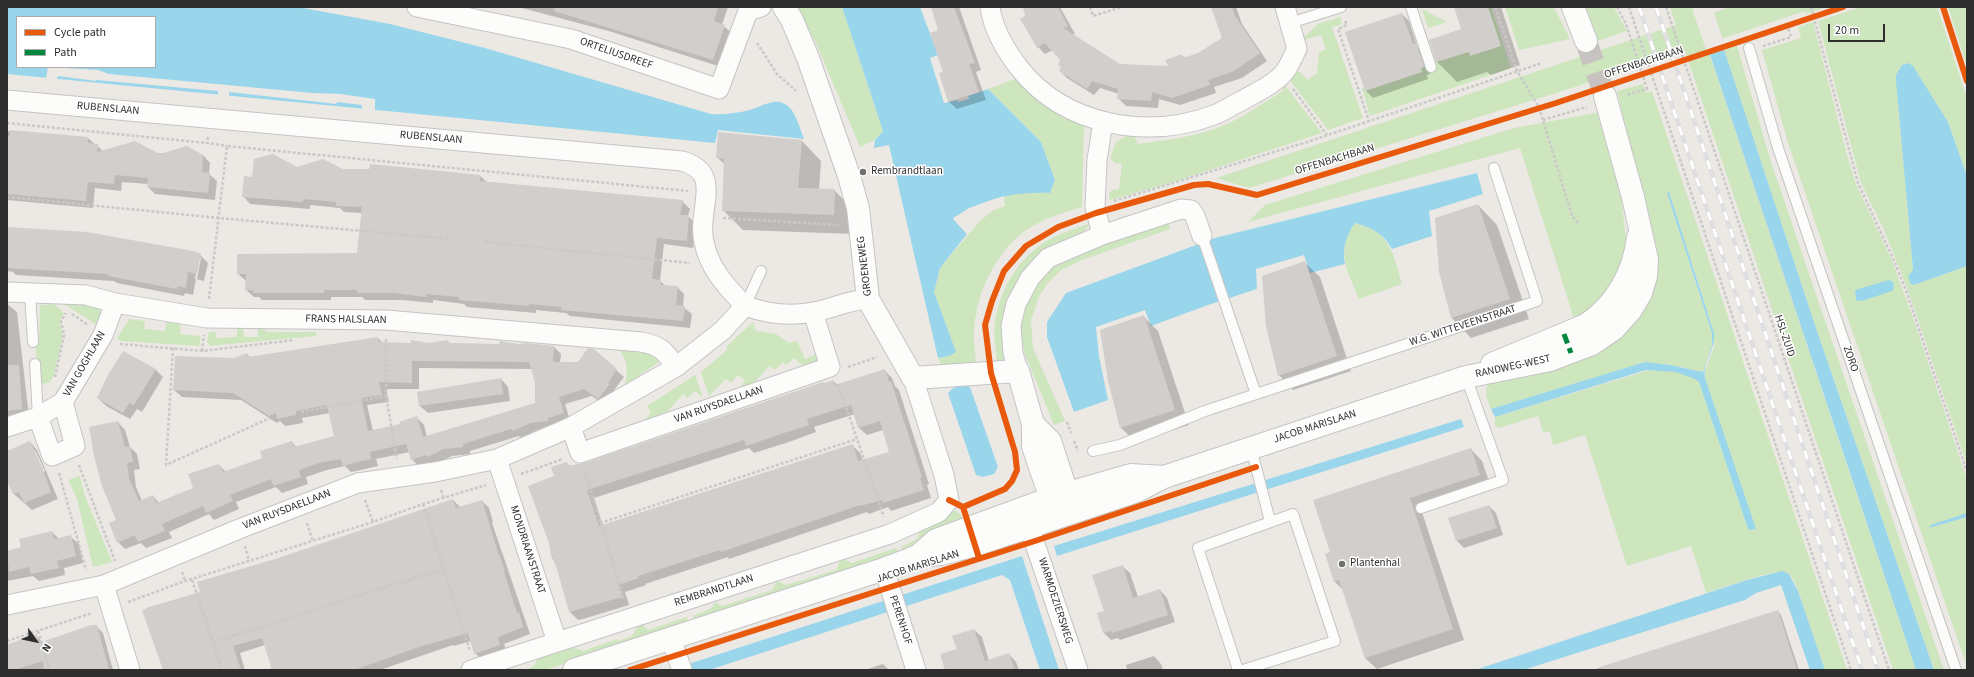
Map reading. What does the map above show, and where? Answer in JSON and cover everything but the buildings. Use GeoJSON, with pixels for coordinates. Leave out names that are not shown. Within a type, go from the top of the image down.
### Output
{"type":"FeatureCollection","features":[{"type":"Feature","properties":{"kind":"main road","name":"GROENEWEG"},"geometry":{"type":"LineString","coordinates":[[784,7],[792,20],[808,58],[849,176],[858,208],[868,299],[913,378]]}},
{"type":"Feature","properties":{"kind":"main road"},"geometry":{"type":"LineString","coordinates":[[1573,7],[1586,40]]}},
{"type":"Feature","properties":{"kind":"main road","name":"RANDWEG-WEST"},"geometry":{"type":"LineString","coordinates":[[1466,377],[1536,364],[1580,350],[1604,338],[1616,312],[1638,301],[1646,276],[1646,250],[1605,96]]}},
{"type":"Feature","properties":{"kind":"main road"},"geometry":{"type":"LineString","coordinates":[[913,378],[1018,371],[1033,424],[1050,441],[1059,496],[1065,516]]}},
{"type":"Feature","properties":{"kind":"main road","name":"JACOB MARISLAAN"},"geometry":{"type":"LineString","coordinates":[[574,670],[884,569],[918,556],[936,540],[970,526],[1026,518],[1065,516],[1137,491],[1164,477],[1466,377]]}},
{"type":"Feature","properties":{"kind":"main road","name":"JACOB MARISLAAN"},"geometry":{"type":"LineString","coordinates":[[1026,518],[1059,496],[1131,475],[1164,477]]}},
{"type":"Feature","properties":{"kind":"street","name":"ORTELIUSDREEF"},"geometry":{"type":"LineString","coordinates":[[417,7],[571,38],[719,89],[748,11],[761,7]]}},
{"type":"Feature","properties":{"kind":"street"},"geometry":{"type":"LineString","coordinates":[[990,7],[997,32],[1007,53],[1030,81],[1054,101],[1086,117],[1103,122],[1138,127],[1174,125],[1214,115],[1257,92],[1284,72],[1297,49],[1287,15]]}},
{"type":"Feature","properties":{"kind":"street","name":"RUBENSLAAN"},"geometry":{"type":"LineString","coordinates":[[7,100],[682,161],[694,164],[701,170],[706,179],[706,193],[702,216],[704,242],[712,266],[723,282],[745,306]]}},
{"type":"Feature","properties":{"kind":"street"},"geometry":{"type":"LineString","coordinates":[[1102,235],[1095,210],[1097,160],[1103,122]]}},
{"type":"Feature","properties":{"kind":"street"},"geometry":{"type":"LineString","coordinates":[[1018,371],[1013,353],[1011,326],[1016,304],[1030,278],[1048,258],[1102,235],[1181,209],[1191,210],[1195,216],[1202,236]]}},
{"type":"Feature","properties":{"kind":"street","name":"FRANS HALSLAAN"},"geometry":{"type":"LineString","coordinates":[[7,292],[86,295],[115,303],[206,318],[386,320],[653,344],[665,351],[676,367]]}},
{"type":"Feature","properties":{"kind":"street"},"geometry":{"type":"LineString","coordinates":[[745,306],[767,314],[787,315],[813,312],[857,300],[868,299]]}},
{"type":"Feature","properties":{"kind":"street","name":"VAN GOGHLAAN"},"geometry":{"type":"LineString","coordinates":[[7,428],[38,417],[63,402],[103,335],[115,303]]}},
{"type":"Feature","properties":{"kind":"street","name":"VAN RUYSDAELLAAN"},"geometry":{"type":"LineString","coordinates":[[7,605],[105,583],[358,484],[435,472],[497,459],[571,427],[676,367],[723,330],[745,306]]}},
{"type":"Feature","properties":{"kind":"street","name":"VAN RUYSDAELLAAN"},"geometry":{"type":"LineString","coordinates":[[580,453],[830,367],[813,312]]}},
{"type":"Feature","properties":{"kind":"street","name":"GROENEWEG"},"geometry":{"type":"LineString","coordinates":[[913,378],[944,475],[949,500]]}},
{"type":"Feature","properties":{"kind":"street","name":"VAN GOGHLAAN"},"geometry":{"type":"LineString","coordinates":[[63,402],[75,446]]}},
{"type":"Feature","properties":{"kind":"street"},"geometry":{"type":"LineString","coordinates":[[38,417],[52,456],[75,446]]}},
{"type":"Feature","properties":{"kind":"street"},"geometry":{"type":"LineString","coordinates":[[571,427],[580,453]]}},
{"type":"Feature","properties":{"kind":"street","name":"MONDRIAANSTRAAT"},"geometry":{"type":"LineString","coordinates":[[497,459],[557,642]]}},
{"type":"Feature","properties":{"kind":"street","name":"REMBRANDTLAAN"},"geometry":{"type":"LineString","coordinates":[[474,669],[890,534],[939,512],[949,500]]}},
{"type":"Feature","properties":{"kind":"street","name":"WARMOEZIERSWEG"},"geometry":{"type":"LineString","coordinates":[[1026,518],[1078,670]]}},
{"type":"Feature","properties":{"kind":"street","name":"PERENHOF"},"geometry":{"type":"LineString","coordinates":[[884,569],[916,670]]}},
{"type":"Feature","properties":{"kind":"street"},"geometry":{"type":"LineString","coordinates":[[105,583],[110,608],[130,670]]}},
{"type":"Feature","properties":{"kind":"street"},"geometry":{"type":"LineString","coordinates":[[671,639],[680,666]]}},
{"type":"Feature","properties":{"kind":"lane"},"geometry":{"type":"LineString","coordinates":[[1287,15],[1341,7]]}},
{"type":"Feature","properties":{"kind":"lane"},"geometry":{"type":"LineString","coordinates":[[1411,7],[1431,67]]}},
{"type":"Feature","properties":{"kind":"lane","name":"ZORO"},"geometry":{"type":"LineString","coordinates":[[1748,48],[1781,156],[1956,670]]}},
{"type":"Feature","properties":{"kind":"lane","name":"W.G. WITTEVEENSTRAAT"},"geometry":{"type":"LineString","coordinates":[[1092,451],[1120,445],[1256,394],[1537,302],[1494,168]]}},
{"type":"Feature","properties":{"kind":"lane"},"geometry":{"type":"LineString","coordinates":[[1202,236],[1256,394]]}},
{"type":"Feature","properties":{"kind":"lane"},"geometry":{"type":"LineString","coordinates":[[745,306],[761,271]]}},
{"type":"Feature","properties":{"kind":"lane"},"geometry":{"type":"LineString","coordinates":[[30,294],[33,342]]}},
{"type":"Feature","properties":{"kind":"lane"},"geometry":{"type":"LineString","coordinates":[[35,364],[38,417]]}},
{"type":"Feature","properties":{"kind":"lane"},"geometry":{"type":"LineString","coordinates":[[1421,508],[1503,480],[1466,377]]}},
{"type":"Feature","properties":{"kind":"lane"},"geometry":{"type":"LineString","coordinates":[[1251,448],[1270,521]]}},
{"type":"Feature","properties":{"kind":"lane"},"geometry":{"type":"LineString","coordinates":[[1238,670],[1198,548],[1244,533],[1270,521],[1293,514],[1335,641],[1243,670]]}},
{"type":"Feature","properties":{"kind":"path"},"geometry":{"type":"LineString","coordinates":[[1090,7],[1093,16],[1122,7]]}},
{"type":"Feature","properties":{"kind":"path"},"geometry":{"type":"LineString","coordinates":[[1341,7],[1347,25],[1338,29],[1368,121]]}},
{"type":"Feature","properties":{"kind":"path"},"geometry":{"type":"LineString","coordinates":[[1495,7],[1517,71],[1542,107],[1543,120],[1572,216],[1578,223]]}},
{"type":"Feature","properties":{"kind":"path"},"geometry":{"type":"LineString","coordinates":[[1617,7],[1626,24],[1647,88],[1641,90]]}},
{"type":"Feature","properties":{"kind":"path"},"geometry":{"type":"LineString","coordinates":[[1629,7],[1851,670]]}},
{"type":"Feature","properties":{"kind":"path"},"geometry":{"type":"LineString","coordinates":[[1811,7],[1849,155],[1858,183],[1903,284],[1967,472]]}},
{"type":"Feature","properties":{"kind":"path"},"geometry":{"type":"LineString","coordinates":[[1807,19],[1821,14]]}},
{"type":"Feature","properties":{"kind":"path"},"geometry":{"type":"LineString","coordinates":[[1766,46],[1791,38],[1785,26],[1794,23]]}},
{"type":"Feature","properties":{"kind":"path"},"geometry":{"type":"LineString","coordinates":[[756,42],[777,74],[800,95]]}},
{"type":"Feature","properties":{"kind":"path"},"geometry":{"type":"LineString","coordinates":[[1095,210],[1327,135],[1542,63]]}},
{"type":"Feature","properties":{"kind":"path"},"geometry":{"type":"LineString","coordinates":[[1284,72],[1327,135]]}},
{"type":"Feature","properties":{"kind":"path"},"geometry":{"type":"LineString","coordinates":[[1532,110],[1542,107]]}},
{"type":"Feature","properties":{"kind":"path"},"geometry":{"type":"LineString","coordinates":[[1543,120],[1586,108]]}},
{"type":"Feature","properties":{"kind":"path"},"geometry":{"type":"LineString","coordinates":[[7,123],[207,143]]}},
{"type":"Feature","properties":{"kind":"path"},"geometry":{"type":"LineString","coordinates":[[202,351],[227,146],[706,193]]}},
{"type":"Feature","properties":{"kind":"path"},"geometry":{"type":"LineString","coordinates":[[7,197],[451,239]]}},
{"type":"Feature","properties":{"kind":"path"},"geometry":{"type":"LineString","coordinates":[[1095,210],[1148,198]]}},
{"type":"Feature","properties":{"kind":"path"},"geometry":{"type":"LineString","coordinates":[[702,216],[839,224]]}},
{"type":"Feature","properties":{"kind":"path"},"geometry":{"type":"LineString","coordinates":[[484,242],[712,266]]}},
{"type":"Feature","properties":{"kind":"path"},"geometry":{"type":"LineString","coordinates":[[36,387],[51,382],[55,376],[64,335],[61,321],[66,310],[103,335],[109,343],[202,351],[297,339]]}},
{"type":"Feature","properties":{"kind":"path"},"geometry":{"type":"LineString","coordinates":[[386,320],[386,396],[400,477]]}},
{"type":"Feature","properties":{"kind":"path"},"geometry":{"type":"LineString","coordinates":[[847,367],[888,354],[896,347]]}},
{"type":"Feature","properties":{"kind":"path"},"geometry":{"type":"LineString","coordinates":[[173,348],[166,465],[270,418]]}},
{"type":"Feature","properties":{"kind":"path"},"geometry":{"type":"LineString","coordinates":[[836,379],[890,534]]}},
{"type":"Feature","properties":{"kind":"path"},"geometry":{"type":"LineString","coordinates":[[301,412],[386,396]]}},
{"type":"Feature","properties":{"kind":"path"},"geometry":{"type":"LineString","coordinates":[[1066,422],[1077,451],[1091,446],[1092,451]]}},
{"type":"Feature","properties":{"kind":"path"},"geometry":{"type":"LineString","coordinates":[[600,523],[857,438]]}},
{"type":"Feature","properties":{"kind":"path"},"geometry":{"type":"LineString","coordinates":[[75,446],[105,583]]}},
{"type":"Feature","properties":{"kind":"path"},"geometry":{"type":"LineString","coordinates":[[7,641],[373,522],[423,504],[444,499],[503,480],[580,453],[630,618]]}},
{"type":"Feature","properties":{"kind":"path"},"geometry":{"type":"LineString","coordinates":[[52,456],[105,583]]}},
{"type":"Feature","properties":{"kind":"path"},"geometry":{"type":"LineString","coordinates":[[423,504],[474,669]]}},
{"type":"Feature","properties":{"kind":"path"},"geometry":{"type":"LineString","coordinates":[[213,642],[443,569]]}},
{"type":"Feature","properties":{"kind":"path"},"geometry":{"type":"LineString","coordinates":[[192,580],[222,670]]}},
{"type":"Feature","properties":{"kind":"path"},"geometry":{"type":"LineString","coordinates":[[38,631],[50,670]]}},
{"type":"Feature","properties":{"kind":"green space"},"geometry":{"type":"Polygon","coordinates":[[[796,7],[842,7],[883,131],[875,140],[860,147],[816,43],[796,7]]]}},
{"type":"Feature","properties":{"kind":"green space"},"geometry":{"type":"Polygon","coordinates":[[[1488,7],[1491,7],[1511,68],[1370,116],[1362,88],[1498,41],[1488,7]]]}},
{"type":"Feature","properties":{"kind":"green space"},"geometry":{"type":"Polygon","coordinates":[[[1505,7],[1554,7],[1570,39],[1519,50],[1505,7]]]}},
{"type":"Feature","properties":{"kind":"green space"},"geometry":{"type":"Polygon","coordinates":[[[1582,7],[1614,7],[1627,31],[1597,41],[1582,7]]]}},
{"type":"Feature","properties":{"kind":"green space"},"geometry":{"type":"Polygon","coordinates":[[[1670,7],[1694,7],[1697,18],[1731,7],[1827,7],[1806,14],[1805,11],[1706,44],[1916,670],[1893,670],[1685,51],[1553,94],[1249,188],[1216,178],[1676,25],[1670,7]]]}},
{"type":"Feature","properties":{"kind":"green space"},"geometry":{"type":"Polygon","coordinates":[[[1861,7],[1937,7],[1967,98],[1967,176],[1948,122],[1908,63],[1902,65],[1896,75],[1913,269],[1911,273],[1914,285],[1967,266],[1967,465],[1908,290],[1884,230],[1861,183],[1818,21],[1861,7]]]}},
{"type":"Feature","properties":{"kind":"green space"},"geometry":{"type":"Polygon","coordinates":[[[1948,7],[1967,7],[1967,66],[1948,7]]]}},
{"type":"Feature","properties":{"kind":"green space"},"geometry":{"type":"Polygon","coordinates":[[[1422,9],[1447,22],[1428,28],[1422,9]]]}},
{"type":"Feature","properties":{"kind":"green space"},"geometry":{"type":"Polygon","coordinates":[[[1340,17],[1342,24],[1332,27],[1363,118],[1328,130],[1289,79],[1299,71],[1308,80],[1317,73],[1319,52],[1326,49],[1321,35],[1305,40],[1304,37],[1318,24],[1340,17]]]}},
{"type":"Feature","properties":{"kind":"green space"},"geometry":{"type":"Polygon","coordinates":[[[1813,22],[1847,155],[1856,184],[1893,263],[1915,323],[1967,480],[1967,513],[1929,528],[1967,517],[1967,667],[1788,143],[1762,50],[1801,38],[1798,27],[1813,22]]]}},
{"type":"Feature","properties":{"kind":"green space"},"geometry":{"type":"Polygon","coordinates":[[[1737,46],[1771,162],[1944,670],[1934,670],[1816,328],[1724,50],[1737,46]]]}},
{"type":"Feature","properties":{"kind":"green space"},"geometry":{"type":"Polygon","coordinates":[[[1015,79],[1047,105],[1084,124],[1082,207],[1038,223],[1014,240],[995,265],[988,278],[977,308],[974,338],[976,366],[942,366],[938,358],[949,356],[955,351],[934,292],[940,268],[979,222],[992,211],[1005,206],[1004,196],[1028,191],[1050,193],[1055,180],[1041,142],[988,89],[1015,79]]]}},
{"type":"Feature","properties":{"kind":"green space"},"geometry":{"type":"Polygon","coordinates":[[[1284,84],[1322,133],[1173,182],[1110,200],[1109,193],[1112,190],[1119,189],[1122,164],[1115,163],[1110,158],[1116,142],[1126,136],[1134,136],[1138,144],[1181,138],[1212,130],[1253,110],[1283,91],[1284,84]]]}},
{"type":"Feature","properties":{"kind":"green space"},"geometry":{"type":"Polygon","coordinates":[[[1643,84],[1646,93],[1652,91],[1847,670],[1825,670],[1793,578],[1789,574],[1781,572],[1772,573],[1748,579],[1706,593],[1691,546],[1627,566],[1585,435],[1553,445],[1550,431],[1543,433],[1538,416],[1499,428],[1495,426],[1495,417],[1650,370],[1670,371],[1689,375],[1699,382],[1748,529],[1753,530],[1705,378],[1705,371],[1714,347],[1714,333],[1669,192],[1667,193],[1712,333],[1712,346],[1703,372],[1670,365],[1645,363],[1491,409],[1486,395],[1486,388],[1490,381],[1548,367],[1654,243],[1617,91],[1643,84]]]}},
{"type":"Feature","properties":{"kind":"green space"},"geometry":{"type":"Polygon","coordinates":[[[1601,112],[1621,193],[1627,252],[1602,301],[1575,322],[1520,148],[1248,222],[1265,205],[1514,128],[1601,112]]]}},
{"type":"Feature","properties":{"kind":"green space"},"geometry":{"type":"Polygon","coordinates":[[[1168,222],[1170,229],[1082,260],[1061,270],[1047,284],[1039,297],[1031,321],[1033,348],[1065,421],[1054,425],[1024,352],[1021,327],[1028,301],[1041,279],[1055,264],[1078,253],[1168,222]]]}},
{"type":"Feature","properties":{"kind":"green space"},"geometry":{"type":"Polygon","coordinates":[[[1091,223],[1082,233],[1053,244],[1034,258],[1015,285],[1004,323],[1008,360],[997,363],[994,328],[1002,296],[1015,272],[1033,251],[1044,243],[1060,234],[1091,223]]]}},
{"type":"Feature","properties":{"kind":"green space"},"geometry":{"type":"Polygon","coordinates":[[[1355,223],[1376,232],[1389,245],[1393,253],[1402,284],[1359,299],[1347,270],[1344,252],[1349,233],[1355,223]]]}},
{"type":"Feature","properties":{"kind":"green space"},"geometry":{"type":"Polygon","coordinates":[[[54,298],[88,301],[94,304],[99,309],[101,317],[100,327],[54,298]]]}},
{"type":"Feature","properties":{"kind":"green space"},"geometry":{"type":"Polygon","coordinates":[[[54,304],[64,313],[60,321],[63,335],[54,375],[50,382],[37,386],[36,343],[39,342],[40,305],[54,304]]]}},
{"type":"Feature","properties":{"kind":"green space"},"geometry":{"type":"Polygon","coordinates":[[[167,318],[181,321],[180,334],[201,336],[199,346],[121,341],[117,339],[129,319],[145,321],[144,329],[165,331],[167,318]]]}},
{"type":"Feature","properties":{"kind":"green space"},"geometry":{"type":"Polygon","coordinates":[[[753,322],[756,331],[776,334],[789,343],[797,341],[805,359],[820,353],[821,361],[796,371],[802,365],[794,358],[787,365],[783,362],[775,370],[769,366],[753,384],[739,389],[745,380],[738,375],[731,383],[726,379],[709,396],[701,372],[727,350],[727,346],[753,322]]]}},
{"type":"Feature","properties":{"kind":"green space"},"geometry":{"type":"Polygon","coordinates":[[[237,324],[243,325],[244,337],[258,337],[258,324],[267,332],[316,332],[316,336],[210,346],[207,342],[209,332],[216,332],[216,338],[237,337],[237,324]]]}},
{"type":"Feature","properties":{"kind":"green space"},"geometry":{"type":"Polygon","coordinates":[[[619,350],[653,353],[657,356],[659,362],[625,385],[627,375],[626,362],[619,350]]]}},
{"type":"Feature","properties":{"kind":"green space"},"geometry":{"type":"Polygon","coordinates":[[[695,375],[703,398],[695,391],[688,398],[683,394],[668,411],[643,421],[651,413],[647,406],[695,375]]]}},
{"type":"Feature","properties":{"kind":"green space"},"geometry":{"type":"Polygon","coordinates":[[[80,476],[85,496],[112,562],[93,567],[77,499],[68,480],[80,476]]]}},
{"type":"Feature","properties":{"kind":"green space"},"geometry":{"type":"Polygon","coordinates":[[[954,510],[960,514],[965,522],[903,549],[901,547],[917,539],[920,531],[954,510]]]}},
{"type":"Feature","properties":{"kind":"green space"},"geometry":{"type":"Polygon","coordinates":[[[896,548],[898,552],[854,571],[695,621],[693,616],[712,608],[715,602],[722,606],[772,590],[777,581],[786,585],[836,570],[840,560],[843,559],[852,563],[896,548]]]}},
{"type":"Feature","properties":{"kind":"green space"},"geometry":{"type":"Polygon","coordinates":[[[687,617],[688,622],[545,670],[525,670],[534,666],[539,656],[571,647],[583,651],[617,639],[618,641],[632,636],[638,626],[642,624],[648,630],[687,617]]]}},
{"type":"Feature","properties":{"kind":"water"},"geometry":{"type":"Polygon","coordinates":[[[7,7],[298,7],[390,24],[485,48],[711,114],[740,112],[770,103],[780,102],[785,104],[792,111],[804,139],[718,130],[715,143],[7,74],[7,7]]]}},
{"type":"Feature","properties":{"kind":"water"},"geometry":{"type":"Polygon","coordinates":[[[842,7],[920,7],[938,55],[930,58],[944,103],[957,100],[958,102],[969,99],[968,96],[988,89],[1041,142],[1055,180],[1050,193],[1024,193],[988,201],[964,211],[953,218],[967,234],[940,268],[934,292],[956,352],[949,356],[938,358],[889,145],[874,148],[875,140],[883,131],[842,7]]]}},
{"type":"Feature","properties":{"kind":"water"},"geometry":{"type":"Polygon","coordinates":[[[1694,7],[1710,7],[1816,328],[1934,670],[1916,670],[1694,7]]]}},
{"type":"Feature","properties":{"kind":"water"},"geometry":{"type":"Polygon","coordinates":[[[1908,63],[1913,66],[1948,122],[1967,176],[1967,266],[1914,285],[1911,284],[1908,277],[1913,269],[1896,81],[1896,75],[1902,65],[1908,63]]]}},
{"type":"Feature","properties":{"kind":"water"},"geometry":{"type":"Polygon","coordinates":[[[1477,173],[1483,194],[1429,211],[1432,236],[1392,249],[1381,235],[1355,223],[1349,233],[1344,247],[1345,264],[1310,273],[1304,255],[1256,269],[1257,289],[1151,326],[1145,310],[1096,327],[1099,356],[1108,400],[1074,412],[1047,337],[1047,322],[1066,293],[1215,238],[1477,173]]]}},
{"type":"Feature","properties":{"kind":"water"},"geometry":{"type":"Polygon","coordinates":[[[1669,192],[1714,333],[1713,345],[1705,367],[1705,378],[1756,529],[1748,529],[1699,382],[1695,379],[1676,372],[1646,370],[1495,417],[1491,409],[1645,362],[1670,365],[1703,372],[1712,346],[1712,333],[1667,193],[1669,192]]]}},
{"type":"Feature","properties":{"kind":"water"},"geometry":{"type":"Polygon","coordinates":[[[1889,280],[1893,282],[1894,288],[1892,291],[1862,301],[1856,300],[1855,291],[1858,289],[1889,280]]]}},
{"type":"Feature","properties":{"kind":"water"},"geometry":{"type":"Polygon","coordinates":[[[964,385],[970,387],[998,467],[994,474],[983,477],[976,475],[948,393],[953,388],[964,385]]]}},
{"type":"Feature","properties":{"kind":"water"},"geometry":{"type":"Polygon","coordinates":[[[1461,419],[1464,427],[1057,556],[1054,546],[1461,419]]]}},
{"type":"Feature","properties":{"kind":"water"},"geometry":{"type":"Polygon","coordinates":[[[1967,513],[1967,517],[1929,528],[1931,525],[1967,513]]]}},
{"type":"Feature","properties":{"kind":"water"},"geometry":{"type":"Polygon","coordinates":[[[1022,556],[1059,670],[1040,670],[1010,580],[1002,575],[709,670],[670,670],[1022,556]]]}},
{"type":"Feature","properties":{"kind":"water"},"geometry":{"type":"Polygon","coordinates":[[[1782,571],[1789,574],[1798,591],[1825,670],[1810,670],[1781,585],[1756,593],[1745,600],[1523,670],[1475,670],[1747,580],[1782,571]]]}},
{"type":"Feature","properties":{"kind":"pier"},"geometry":{"type":"Polygon","coordinates":[[[1698,7],[1712,7],[1726,49],[1708,55],[1692,9],[1698,7]]]}},
{"type":"Feature","properties":{"kind":"pier"},"geometry":{"type":"Polygon","coordinates":[[[48,68],[65,68],[98,70],[109,74],[313,93],[340,94],[375,99],[375,111],[362,109],[362,105],[337,102],[336,104],[229,92],[229,96],[218,96],[218,91],[96,81],[58,76],[57,79],[46,78],[48,68]]]}},
{"type":"Feature","properties":{"kind":"pier"},"geometry":{"type":"Polygon","coordinates":[[[1004,196],[1005,198],[970,210],[956,219],[968,232],[967,234],[953,219],[969,208],[1004,196]]]}},
{"type":"Feature","properties":{"kind":"tunnel"},"geometry":{"type":"LineString","coordinates":[[1586,41],[1605,96]]}},
{"type":"Feature","properties":{"kind":"railway"},"geometry":{"type":"LineString","coordinates":[[1639,7],[1862,670]]}},
{"type":"Feature","properties":{"kind":"railway"},"geometry":{"type":"LineString","coordinates":[[1656,7],[1878,670]]}},
{"type":"Feature","properties":{"kind":"marked path"},"geometry":{"type":"LineString","coordinates":[[1564,334],[1571,353]]}},
{"type":"Feature","properties":{"kind":"cycle path","name":"OFFENBACHBAAN"},"geometry":{"type":"LineString","coordinates":[[963,507],[1005,489],[1012,481],[1017,470],[1015,452],[991,373],[985,325],[992,301],[1004,271],[1026,246],[1058,227],[1096,213],[1194,185],[1208,184],[1257,195],[1556,103],[1843,7]]}},
{"type":"Feature","properties":{"kind":"cycle path"},"geometry":{"type":"LineString","coordinates":[[1943,7],[1967,81]]}},
{"type":"Feature","properties":{"kind":"cycle path"},"geometry":{"type":"LineString","coordinates":[[630,670],[1035,541],[1256,467]]}},
{"type":"Feature","properties":{"kind":"cycle path"},"geometry":{"type":"LineString","coordinates":[[949,500],[963,507],[979,558]]}},
{"type":"Feature","properties":{"kind":"place","name":"Rembrandtlaan"},"geometry":{"type":"Point","coordinates":[863,172]}},
{"type":"Feature","properties":{"kind":"place","name":"Plantenhal"},"geometry":{"type":"Point","coordinates":[1342,564]}}]}
